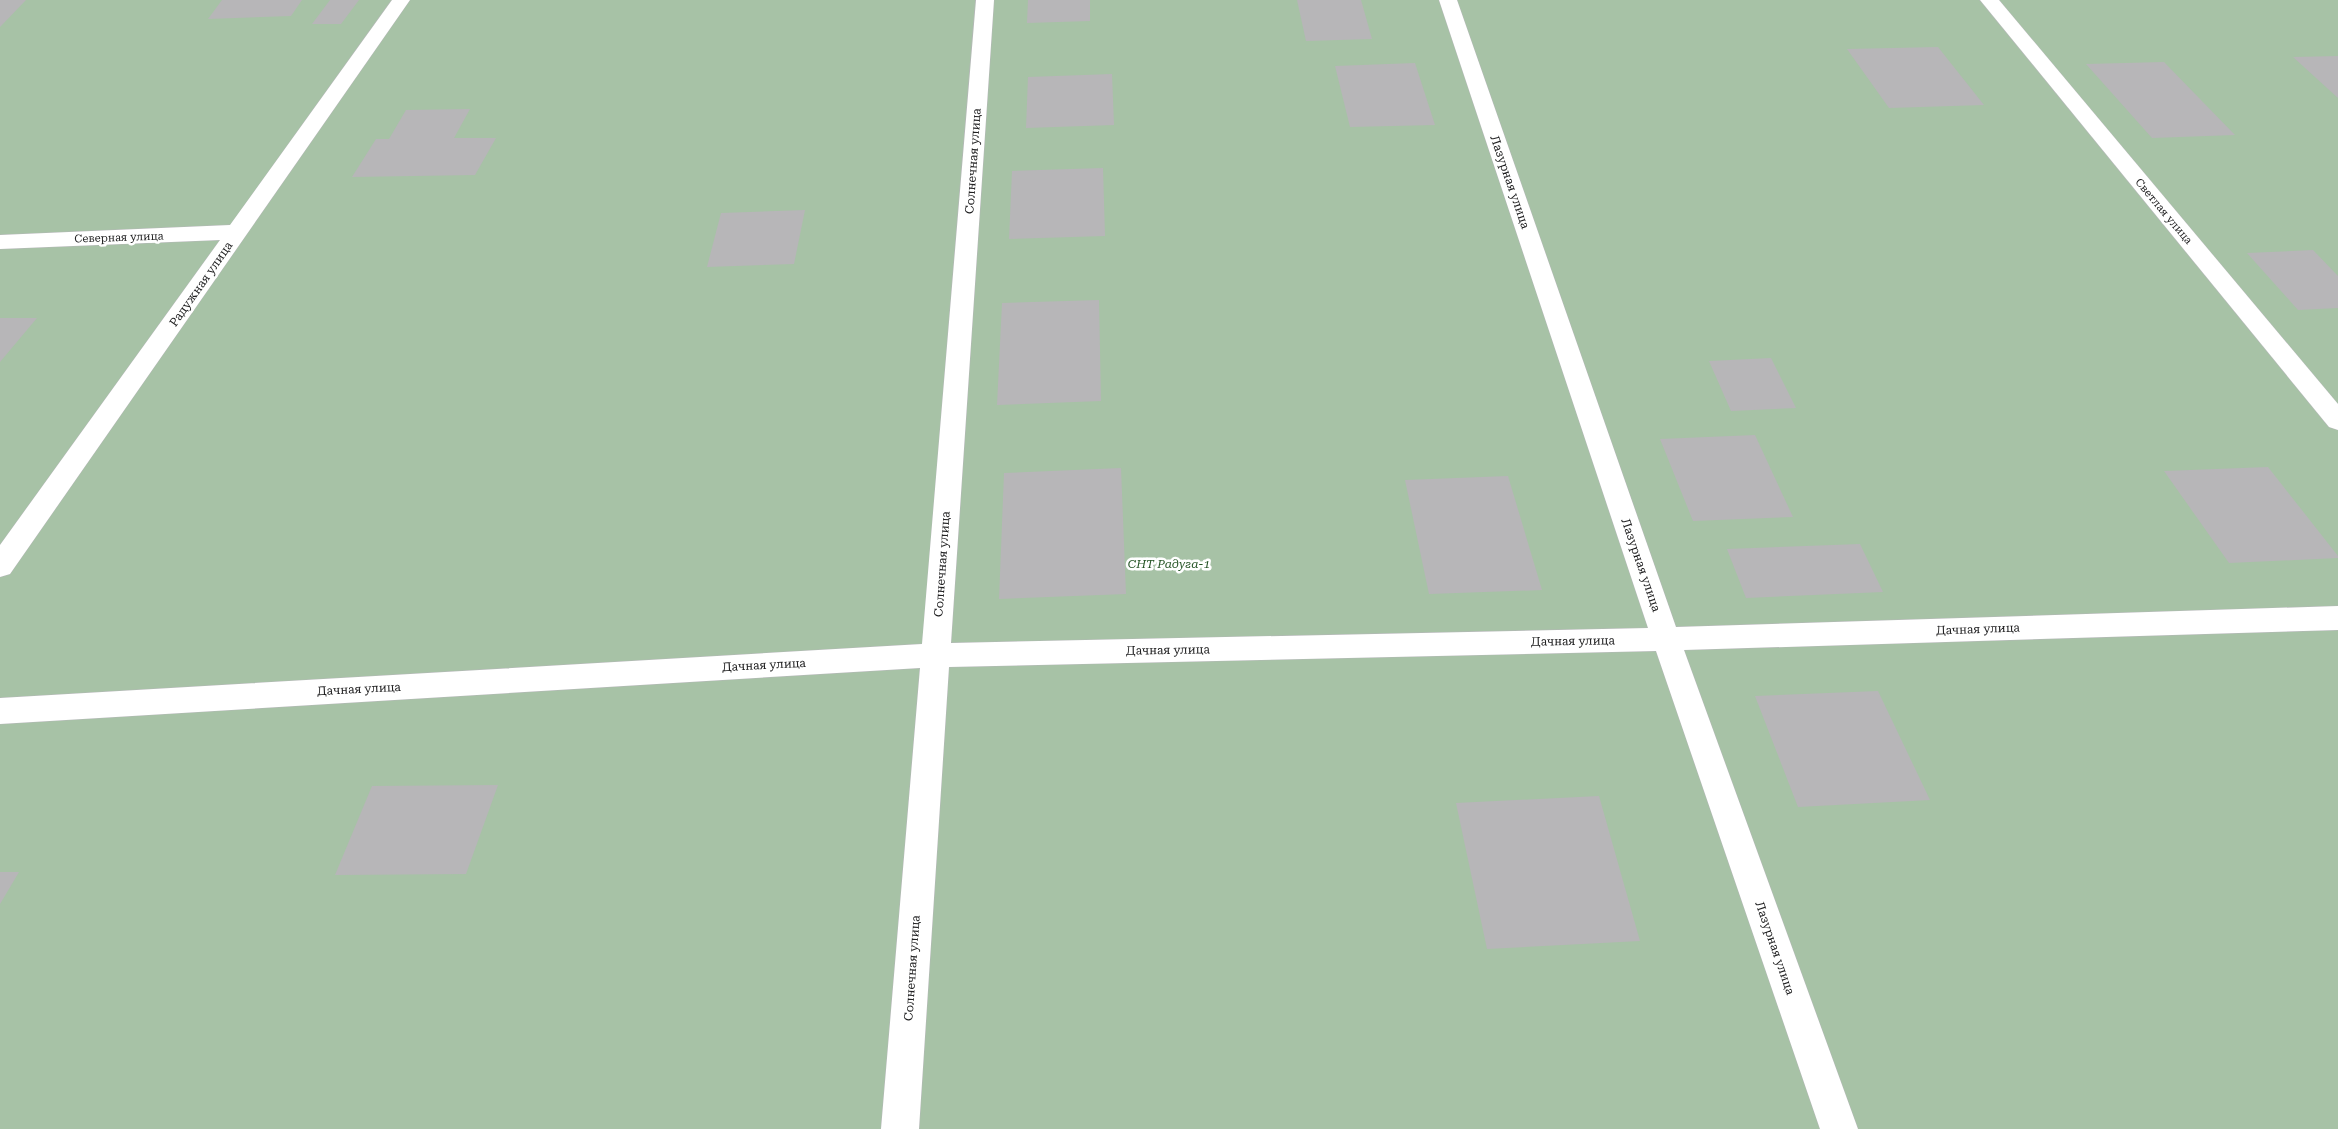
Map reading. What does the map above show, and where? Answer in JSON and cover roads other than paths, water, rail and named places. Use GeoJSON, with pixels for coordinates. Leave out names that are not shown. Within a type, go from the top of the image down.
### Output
{"type":"FeatureCollection","features":[{"type":"Feature","properties":{"kind":"street","name":"Радужная улица"},"geometry":{"type":"LineString","coordinates":[[0,566],[401,0]]}},
{"type":"Feature","properties":{"kind":"street","name":"Солнечная улица"},"geometry":{"type":"LineString","coordinates":[[900,1129],[986,0]]}},
{"type":"Feature","properties":{"kind":"street","name":"Лазурная улица"},"geometry":{"type":"LineString","coordinates":[[1448,0],[1666,639],[1839,1129]]}},
{"type":"Feature","properties":{"kind":"street","name":"Светлая улица"},"geometry":{"type":"LineString","coordinates":[[1989,0],[2338,421]]}},
{"type":"Feature","properties":{"kind":"street","name":"Северная улица"},"geometry":{"type":"LineString","coordinates":[[0,242],[238,232]]}},
{"type":"Feature","properties":{"kind":"street","name":"Дачная улица"},"geometry":{"type":"LineString","coordinates":[[0,711],[936,655],[1666,639],[2338,618]]}},
{"type":"Feature","properties":{"kind":"park label","name":"СНТ Радуга-1"},"geometry":{"type":"Point","coordinates":[1169,564]}}]}
